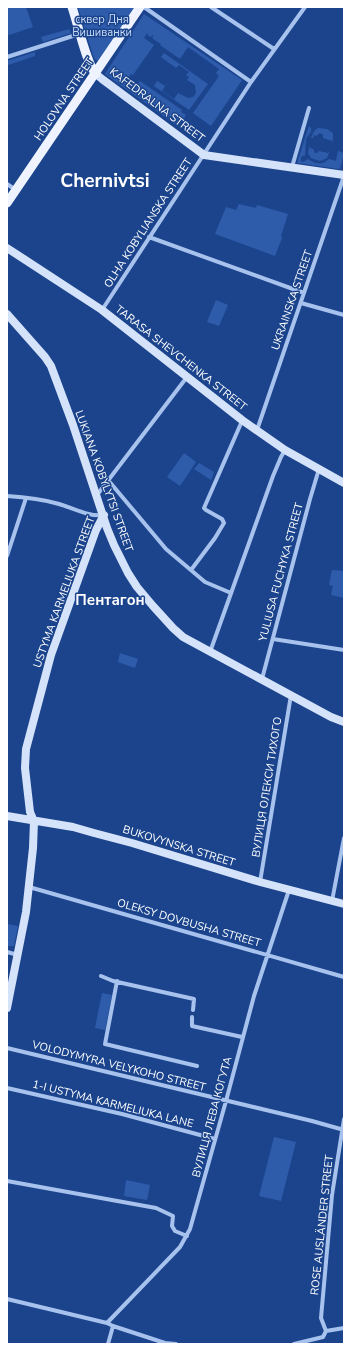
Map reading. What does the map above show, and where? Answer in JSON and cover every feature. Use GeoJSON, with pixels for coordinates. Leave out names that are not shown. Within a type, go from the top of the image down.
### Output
{"type":"FeatureCollection","features":[{"type":"Feature","properties":{"kind":"main road","name":"KAFEDRALNA STREET"},"geometry":{"type":"LineString","coordinates":[[72,7],[92,70],[96,74]]}},
{"type":"Feature","properties":{"kind":"main road","name":"HOLOVNA STREET"},"geometry":{"type":"LineString","coordinates":[[7,203],[96,74],[140,7]]}},
{"type":"Feature","properties":{"kind":"street"},"geometry":{"type":"LineString","coordinates":[[144,7],[251,82]]}},
{"type":"Feature","properties":{"kind":"street"},"geometry":{"type":"LineString","coordinates":[[211,7],[274,49]]}},
{"type":"Feature","properties":{"kind":"street","name":"OLHA KOBYLIANSKA STREET"},"geometry":{"type":"LineString","coordinates":[[102,310],[251,82],[305,7]]}},
{"type":"Feature","properties":{"kind":"street"},"geometry":{"type":"LineString","coordinates":[[7,57],[81,34]]}},
{"type":"Feature","properties":{"kind":"street","name":"KAFEDRALNA STREET"},"geometry":{"type":"LineString","coordinates":[[96,74],[204,155]]}},
{"type":"Feature","properties":{"kind":"street"},"geometry":{"type":"LineString","coordinates":[[292,168],[309,108]]}},
{"type":"Feature","properties":{"kind":"street"},"geometry":{"type":"LineString","coordinates":[[204,155],[344,176]]}},
{"type":"Feature","properties":{"kind":"street","name":"UKRAINSKA STREET"},"geometry":{"type":"LineString","coordinates":[[257,430],[344,176]]}},
{"type":"Feature","properties":{"kind":"street"},"geometry":{"type":"LineString","coordinates":[[7,184],[16,190]]}},
{"type":"Feature","properties":{"kind":"street"},"geometry":{"type":"LineString","coordinates":[[149,237],[304,293]]}},
{"type":"Feature","properties":{"kind":"street","name":"TARASA SHEVCHENKA STREET"},"geometry":{"type":"LineString","coordinates":[[7,248],[102,310],[242,420],[285,450],[344,483]]}},
{"type":"Feature","properties":{"kind":"street"},"geometry":{"type":"LineString","coordinates":[[301,303],[344,315]]}},
{"type":"Feature","properties":{"kind":"street","name":"LUKIANA KOBYLYTSI STREET"},"geometry":{"type":"LineString","coordinates":[[7,314],[45,358],[50,366],[73,425],[104,515],[107,528],[116,550],[137,587],[183,638],[331,717],[344,722]]}},
{"type":"Feature","properties":{"kind":"street"},"geometry":{"type":"LineString","coordinates":[[96,495],[187,376]]}},
{"type":"Feature","properties":{"kind":"street"},"geometry":{"type":"LineString","coordinates":[[191,570],[216,538],[224,523],[222,519],[204,508],[242,420]]}},
{"type":"Feature","properties":{"kind":"street"},"geometry":{"type":"LineString","coordinates":[[210,653],[273,476],[285,450]]}},
{"type":"Feature","properties":{"kind":"street","name":"YULIUSA FUCHYKA STREET"},"geometry":{"type":"LineString","coordinates":[[262,680],[319,469]]}},
{"type":"Feature","properties":{"kind":"street"},"geometry":{"type":"LineString","coordinates":[[108,480],[166,549],[205,582],[231,593]]}},
{"type":"Feature","properties":{"kind":"street"},"geometry":{"type":"LineString","coordinates":[[7,496],[58,504],[96,516],[104,515]]}},
{"type":"Feature","properties":{"kind":"street"},"geometry":{"type":"LineString","coordinates":[[7,556],[26,498]]}},
{"type":"Feature","properties":{"kind":"street","name":"USTYMA KARMELIUKA STREET"},"geometry":{"type":"LineString","coordinates":[[7,1008],[26,912],[34,821],[30,812],[25,768],[26,749],[43,683],[57,637],[96,530],[104,515]]}},
{"type":"Feature","properties":{"kind":"street"},"geometry":{"type":"LineString","coordinates":[[273,639],[344,650]]}},
{"type":"Feature","properties":{"kind":"street","name":"ВУЛИЦЯ ОЛЕКСИ ТИХОГО"},"geometry":{"type":"LineString","coordinates":[[260,882],[291,696]]}},
{"type":"Feature","properties":{"kind":"street","name":"BUKOVYNSKA STREET"},"geometry":{"type":"LineString","coordinates":[[7,816],[73,827],[260,882],[344,904]]}},
{"type":"Feature","properties":{"kind":"street"},"geometry":{"type":"LineString","coordinates":[[332,901],[344,838]]}},
{"type":"Feature","properties":{"kind":"street","name":"OLEKSY DOVBUSHA STREET"},"geometry":{"type":"LineString","coordinates":[[29,887],[344,976]]}},
{"type":"Feature","properties":{"kind":"street","name":"ВУЛИЦЯ ЛЕВА КОГУТА"},"geometry":{"type":"LineString","coordinates":[[107,1323],[180,1247],[187,1236],[226,1101],[242,1037],[289,890]]}},
{"type":"Feature","properties":{"kind":"street"},"geometry":{"type":"LineString","coordinates":[[7,952],[18,955]]}},
{"type":"Feature","properties":{"kind":"street"},"geometry":{"type":"LineString","coordinates":[[101,976],[106,979],[194,999],[193,1010]]}},
{"type":"Feature","properties":{"kind":"street"},"geometry":{"type":"LineString","coordinates":[[117,981],[105,1044],[197,1066]]}},
{"type":"Feature","properties":{"kind":"street"},"geometry":{"type":"LineString","coordinates":[[192,1017],[192,1026],[242,1037]]}},
{"type":"Feature","properties":{"kind":"street","name":"VOLODYMYRA VELYKOHO STREET"},"geometry":{"type":"LineString","coordinates":[[7,1048],[312,1121],[343,1130]]}},
{"type":"Feature","properties":{"kind":"street","name":"1-I USTYMA KARMELIUKA LANE"},"geometry":{"type":"LineString","coordinates":[[7,1088],[115,1112],[214,1140]]}},
{"type":"Feature","properties":{"kind":"street","name":"ROSE AUSLÄNDER STREET"},"geometry":{"type":"LineString","coordinates":[[326,1331],[320,1318],[332,1195],[344,1119]]}},
{"type":"Feature","properties":{"kind":"street"},"geometry":{"type":"LineString","coordinates":[[7,1181],[156,1208],[173,1216],[172,1226],[175,1230],[187,1236]]}},
{"type":"Feature","properties":{"kind":"street"},"geometry":{"type":"LineString","coordinates":[[7,1299],[107,1323],[165,1343],[176,1344]]}},
{"type":"Feature","properties":{"kind":"street"},"geometry":{"type":"LineString","coordinates":[[108,1344],[114,1326]]}},
{"type":"Feature","properties":{"kind":"street"},"geometry":{"type":"LineString","coordinates":[[294,1344],[323,1336],[326,1331],[344,1328]]}},
{"type":"Feature","properties":{"kind":"green space"},"geometry":{"type":"Polygon","coordinates":[[[7,7],[26,7],[33,27],[9,35],[7,34],[7,7]]]}},
{"type":"Feature","properties":{"kind":"green space","name":"сквер Дня Вишиванки"},"geometry":{"type":"Polygon","coordinates":[[[78,7],[136,7],[98,61],[94,58],[78,7]]]}},
{"type":"Feature","properties":{"kind":"green space"},"geometry":{"type":"Polygon","coordinates":[[[144,14],[242,80],[211,126],[193,113],[219,76],[216,73],[219,69],[188,47],[180,59],[160,45],[161,43],[152,38],[154,36],[152,35],[151,37],[147,35],[147,33],[144,38],[154,45],[133,75],[131,74],[127,80],[136,86],[140,81],[182,110],[181,112],[186,115],[182,122],[179,120],[176,125],[105,74],[144,14]]]}},
{"type":"Feature","properties":{"kind":"green space"},"geometry":{"type":"Polygon","coordinates":[[[69,29],[71,33],[43,42],[41,37],[69,29]]]}},
{"type":"Feature","properties":{"kind":"green space"},"geometry":{"type":"Polygon","coordinates":[[[35,52],[35,56],[8,65],[7,61],[35,52]]]}},
{"type":"Feature","properties":{"kind":"green space"},"geometry":{"type":"Polygon","coordinates":[[[164,53],[208,84],[189,110],[154,86],[157,81],[165,86],[162,91],[174,99],[178,93],[188,98],[193,97],[196,93],[195,85],[187,80],[189,77],[186,75],[189,72],[179,65],[176,68],[161,57],[164,53]]]}},
{"type":"Feature","properties":{"kind":"green space"},"geometry":{"type":"Polygon","coordinates":[[[309,126],[311,131],[306,139],[305,155],[301,157],[301,161],[303,162],[308,159],[318,164],[324,163],[329,159],[336,161],[338,151],[344,153],[340,169],[297,163],[309,126]]]}},
{"type":"Feature","properties":{"kind":"green space"},"geometry":{"type":"Polygon","coordinates":[[[318,128],[327,129],[333,133],[332,144],[332,141],[323,138],[323,135],[320,133],[311,138],[314,131],[318,128]]]}},
{"type":"Feature","properties":{"kind":"green space"},"geometry":{"type":"Polygon","coordinates":[[[310,144],[310,148],[313,149],[315,153],[319,151],[328,153],[330,150],[327,158],[320,161],[311,158],[308,153],[310,144]]]}},
{"type":"Feature","properties":{"kind":"green space"},"geometry":{"type":"Polygon","coordinates":[[[239,204],[256,208],[257,205],[288,214],[281,236],[282,238],[275,256],[215,234],[226,207],[236,210],[239,204]]]}},
{"type":"Feature","properties":{"kind":"green space"},"geometry":{"type":"Polygon","coordinates":[[[216,300],[228,305],[219,326],[207,322],[216,300]]]}},
{"type":"Feature","properties":{"kind":"green space"},"geometry":{"type":"Polygon","coordinates":[[[184,453],[196,462],[180,486],[167,477],[184,453]]]}},
{"type":"Feature","properties":{"kind":"green space"},"geometry":{"type":"Polygon","coordinates":[[[199,463],[214,472],[211,480],[194,469],[199,463]]]}},
{"type":"Feature","properties":{"kind":"green space"},"geometry":{"type":"Polygon","coordinates":[[[332,570],[344,571],[344,598],[331,595],[333,586],[329,585],[332,570]]]}},
{"type":"Feature","properties":{"kind":"green space"},"geometry":{"type":"Polygon","coordinates":[[[120,653],[138,659],[135,668],[118,662],[120,653]]]}},
{"type":"Feature","properties":{"kind":"green space"},"geometry":{"type":"Polygon","coordinates":[[[7,924],[18,926],[14,946],[7,946],[7,924]]]}},
{"type":"Feature","properties":{"kind":"green space"},"geometry":{"type":"Polygon","coordinates":[[[102,993],[112,995],[105,1030],[95,1028],[102,993]]]}},
{"type":"Feature","properties":{"kind":"green space"},"geometry":{"type":"Polygon","coordinates":[[[274,1137],[296,1142],[281,1201],[259,1196],[274,1137]]]}},
{"type":"Feature","properties":{"kind":"green space"},"geometry":{"type":"Polygon","coordinates":[[[126,1180],[150,1185],[147,1200],[124,1196],[126,1180]]]}},
{"type":"Feature","properties":{"kind":"district","name":"Chernivtsi"},"geometry":{"type":"Point","coordinates":[105,181]}},
{"type":"Feature","properties":{"kind":"district","name":"Пентагон"},"geometry":{"type":"Point","coordinates":[110,600]}}]}
